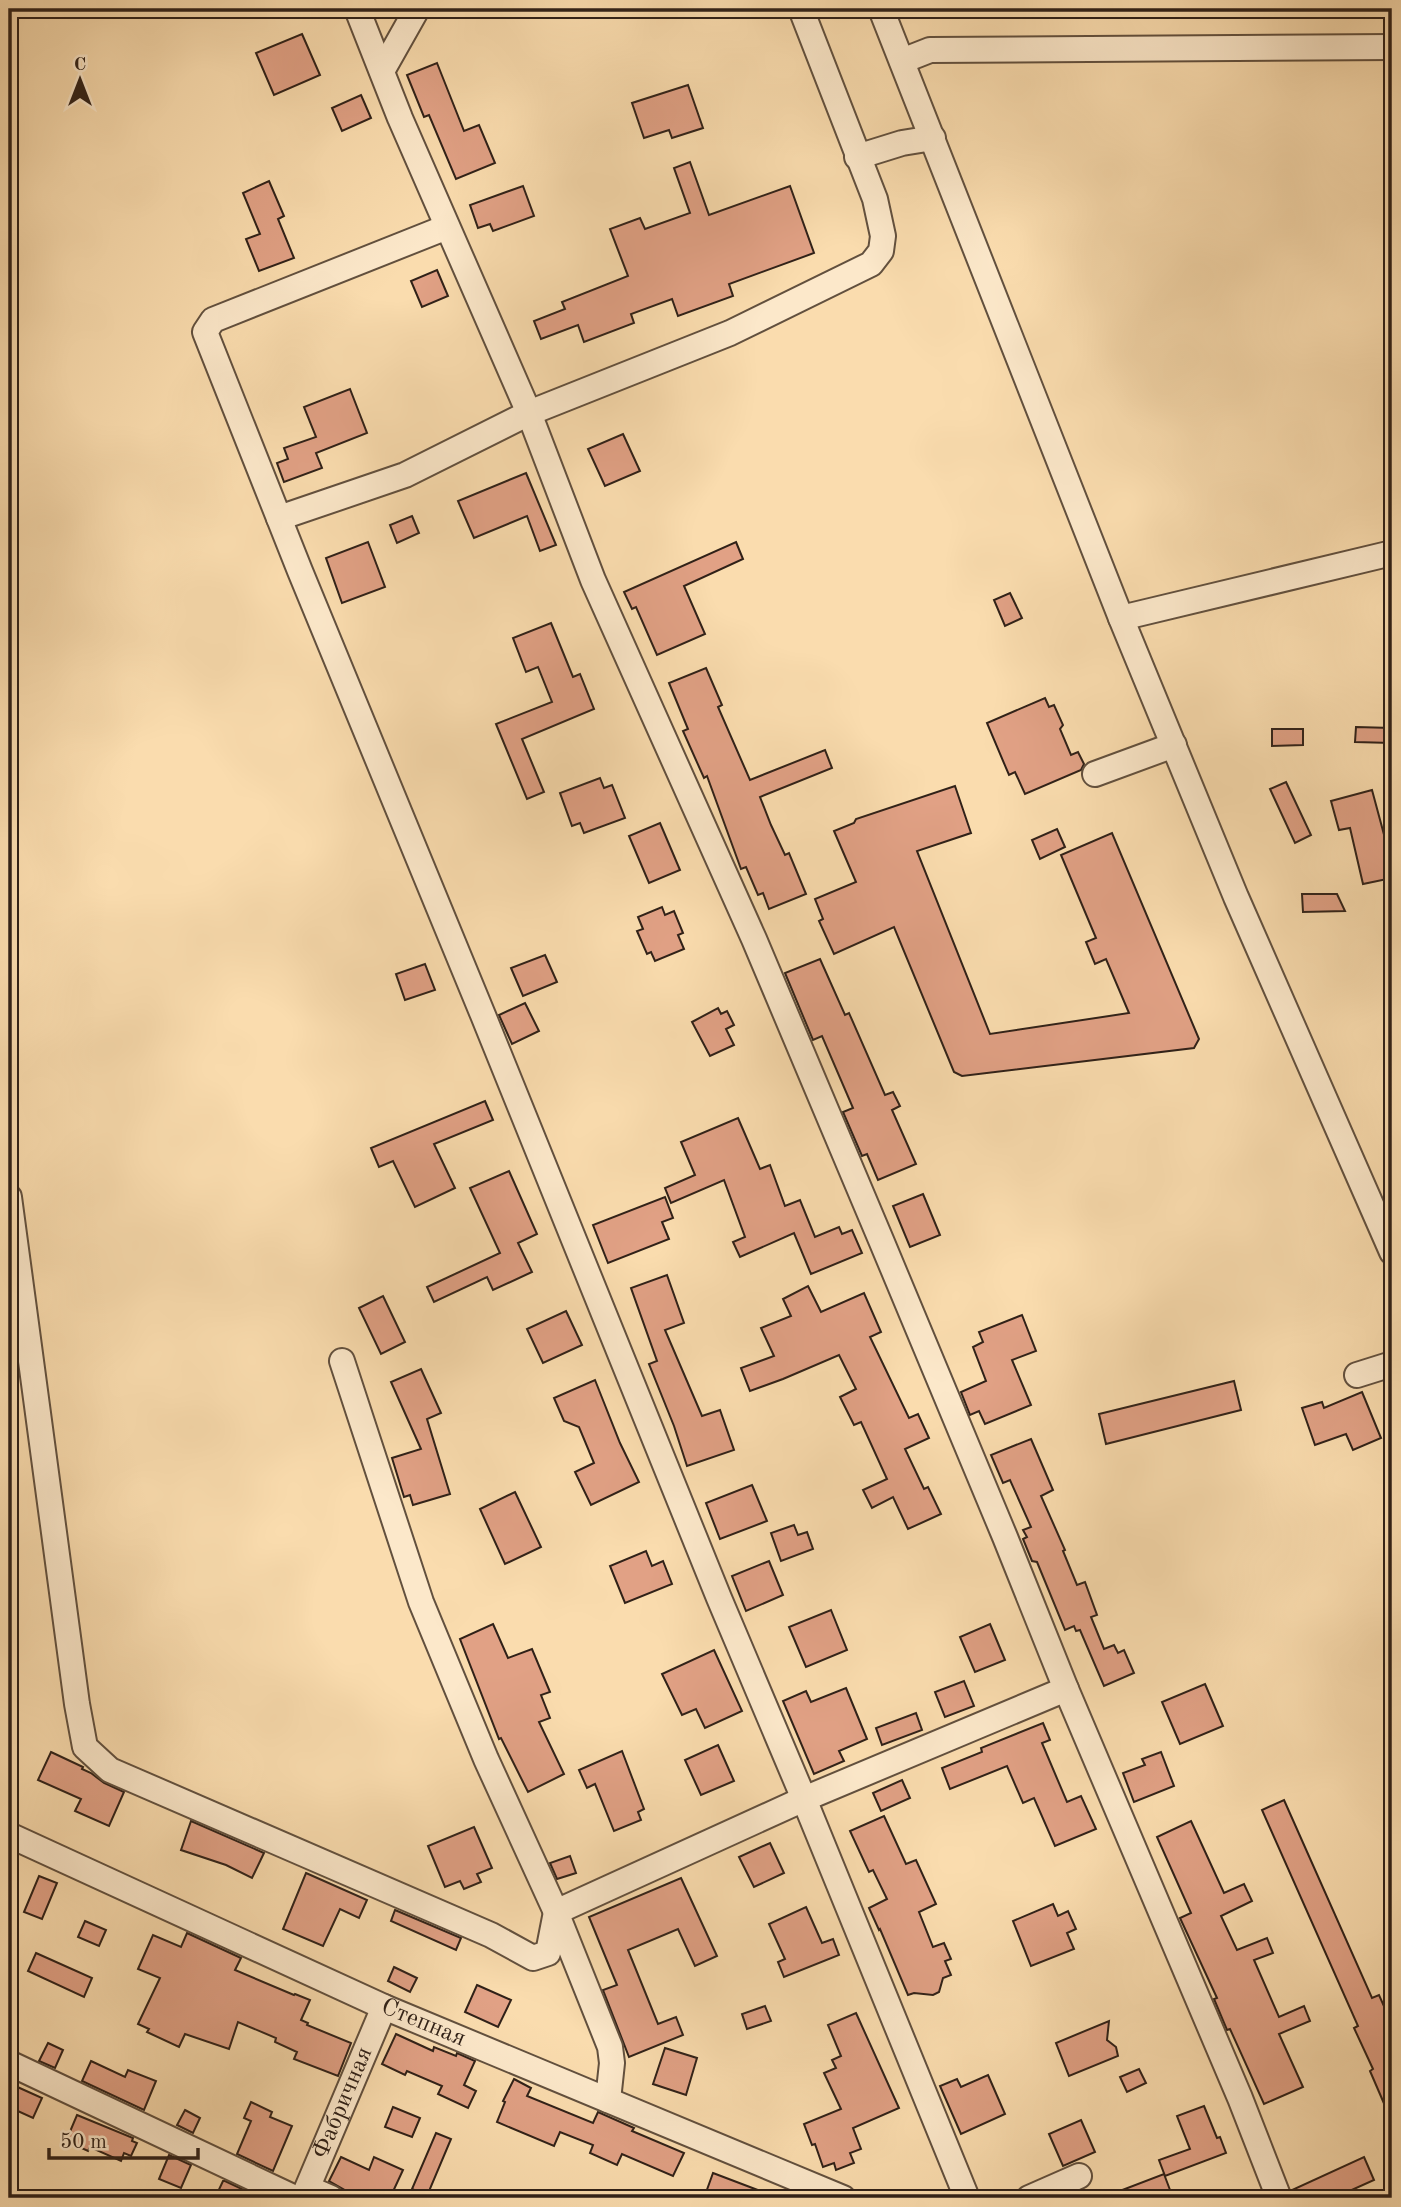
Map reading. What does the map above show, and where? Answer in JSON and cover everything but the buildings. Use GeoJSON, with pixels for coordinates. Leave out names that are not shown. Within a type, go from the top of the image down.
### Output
{"type":"FeatureCollection","features":[{"type":"Feature","properties":{"kind":"street"},"geometry":{"type":"LineString","coordinates":[[357,9],[447,228],[529,413],[593,580],[759,951],[1066,1689],[1240,2098],[1279,2198]]}},
{"type":"Feature","properties":{"kind":"street"},"geometry":{"type":"LineString","coordinates":[[382,71],[417,9]]}},
{"type":"Feature","properties":{"kind":"street"},"geometry":{"type":"LineString","coordinates":[[279,518],[405,475],[529,413],[730,333],[871,264],[880,251],[883,236],[875,199],[802,9]]}},
{"type":"Feature","properties":{"kind":"street"},"geometry":{"type":"LineString","coordinates":[[881,9],[1121,618],[1236,897],[1392,1252]]}},
{"type":"Feature","properties":{"kind":"street"},"geometry":{"type":"LineString","coordinates":[[902,61],[930,50],[1392,47]]}},
{"type":"Feature","properties":{"kind":"street"},"geometry":{"type":"LineString","coordinates":[[858,157],[902,143],[933,138]]}},
{"type":"Feature","properties":{"kind":"street"},"geometry":{"type":"LineString","coordinates":[[447,228],[213,320],[205,332],[719,1598],[967,2198]]}},
{"type":"Feature","properties":{"kind":"street"},"geometry":{"type":"LineString","coordinates":[[1121,618],[1392,553]]}},
{"type":"Feature","properties":{"kind":"street"},"geometry":{"type":"LineString","coordinates":[[1095,774],[1174,745]]}},
{"type":"Feature","properties":{"kind":"street"},"geometry":{"type":"LineString","coordinates":[[9,1197],[75,1690],[86,1747],[110,1770],[491,1935],[533,1958],[548,1953],[556,1912]]}},
{"type":"Feature","properties":{"kind":"street"},"geometry":{"type":"LineString","coordinates":[[342,1362],[421,1602],[486,1759],[556,1912],[610,2047],[612,2063],[608,2099]]}},
{"type":"Feature","properties":{"kind":"street"},"geometry":{"type":"LineString","coordinates":[[1357,1375],[1392,1364]]}},
{"type":"Feature","properties":{"kind":"street"},"geometry":{"type":"LineString","coordinates":[[556,1912],[804,1800],[1066,1689]]}},
{"type":"Feature","properties":{"kind":"street","name":"Степная"},"geometry":{"type":"LineString","coordinates":[[9,1835],[384,2007],[843,2198]]}},
{"type":"Feature","properties":{"kind":"street","name":"Фабричная"},"geometry":{"type":"LineString","coordinates":[[302,2195],[384,2007]]}},
{"type":"Feature","properties":{"kind":"street"},"geometry":{"type":"LineString","coordinates":[[9,2063],[302,2195],[331,2198]]}},
{"type":"Feature","properties":{"kind":"street"},"geometry":{"type":"LineString","coordinates":[[1029,2198],[1079,2176]]}}]}
